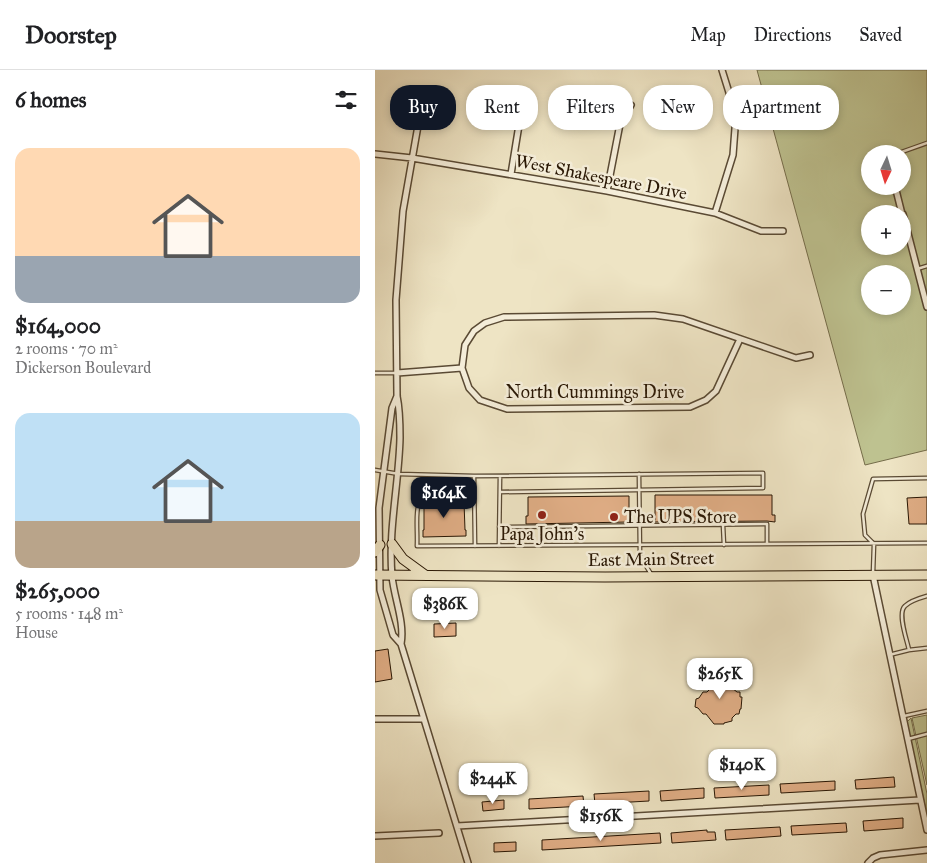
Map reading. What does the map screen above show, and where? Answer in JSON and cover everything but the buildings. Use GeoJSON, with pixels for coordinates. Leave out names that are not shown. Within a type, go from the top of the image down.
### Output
{"type":"FeatureCollection","features":[{"type":"Feature","properties":{"kind":"main road"},"geometry":{"type":"LineString","coordinates":[[392,544],[403,559],[426,575]]}},
{"type":"Feature","properties":{"kind":"main road","name":"East Main Street"},"geometry":{"type":"LineString","coordinates":[[377,575],[927,575]]}},
{"type":"Feature","properties":{"kind":"street"},"geometry":{"type":"LineString","coordinates":[[715,213],[733,155],[736,115],[722,70]]}},
{"type":"Feature","properties":{"kind":"street"},"geometry":{"type":"LineString","coordinates":[[401,644],[403,633],[392,575],[395,496],[399,474],[400,409],[397,396],[396,300],[403,212],[417,130]]}},
{"type":"Feature","properties":{"kind":"street"},"geometry":{"type":"LineString","coordinates":[[511,174],[518,130]]}},
{"type":"Feature","properties":{"kind":"street"},"geometry":{"type":"LineString","coordinates":[[607,191],[620,130]]}},
{"type":"Feature","properties":{"kind":"street","name":"West Shakespeare Drive"},"geometry":{"type":"LineString","coordinates":[[375,154],[412,158],[607,191],[715,213],[761,230],[783,231]]}},
{"type":"Feature","properties":{"kind":"street"},"geometry":{"type":"LineString","coordinates":[[911,247],[927,307]]}},
{"type":"Feature","properties":{"kind":"street"},"geometry":{"type":"LineString","coordinates":[[397,373],[462,368],[465,345],[474,331],[485,323],[504,317],[654,315],[683,319],[796,358],[810,355]]}},
{"type":"Feature","properties":{"kind":"street","name":"North Cummings Drive"},"geometry":{"type":"LineString","coordinates":[[462,368],[469,388],[480,400],[507,409],[690,407],[706,400],[717,391],[740,339]]}},
{"type":"Feature","properties":{"kind":"street"},"geometry":{"type":"LineString","coordinates":[[397,396],[392,408],[379,508],[377,575],[393,635],[401,644],[468,863]]}},
{"type":"Feature","properties":{"kind":"street"},"geometry":{"type":"LineString","coordinates":[[873,574],[927,830]]}},
{"type":"Feature","properties":{"kind":"street"},"geometry":{"type":"LineString","coordinates":[[375,719],[423,719]]}},
{"type":"Feature","properties":{"kind":"street"},"geometry":{"type":"LineString","coordinates":[[457,826],[920,800]]}},
{"type":"Feature","properties":{"kind":"street"},"geometry":{"type":"LineString","coordinates":[[375,836],[439,833]]}},
{"type":"Feature","properties":{"kind":"street"},"geometry":{"type":"LineString","coordinates":[[868,863],[880,855],[927,850]]}},
{"type":"Feature","properties":{"kind":"lane"},"geometry":{"type":"LineString","coordinates":[[911,149],[927,143]]}},
{"type":"Feature","properties":{"kind":"lane"},"geometry":{"type":"LineString","coordinates":[[917,269],[927,266]]}},
{"type":"Feature","properties":{"kind":"lane"},"geometry":{"type":"LineString","coordinates":[[375,373],[397,373]]}},
{"type":"Feature","properties":{"kind":"lane"},"geometry":{"type":"LineString","coordinates":[[375,470],[399,474],[474,476],[763,473],[763,488],[500,492]]}},
{"type":"Feature","properties":{"kind":"lane"},"geometry":{"type":"LineString","coordinates":[[639,474],[640,556],[651,576]]}},
{"type":"Feature","properties":{"kind":"lane"},"geometry":{"type":"LineString","coordinates":[[474,476],[475,546]]}},
{"type":"Feature","properties":{"kind":"lane"},"geometry":{"type":"LineString","coordinates":[[499,546],[500,476]]}},
{"type":"Feature","properties":{"kind":"lane"},"geometry":{"type":"LineString","coordinates":[[873,574],[874,544],[865,535],[863,514],[873,479],[927,478]]}},
{"type":"Feature","properties":{"kind":"lane"},"geometry":{"type":"LineString","coordinates":[[474,498],[422,495],[418,511],[417,546],[927,543]]}},
{"type":"Feature","properties":{"kind":"lane"},"geometry":{"type":"LineString","coordinates":[[499,527],[767,524],[767,544]]}},
{"type":"Feature","properties":{"kind":"lane"},"geometry":{"type":"LineString","coordinates":[[723,525],[723,545]]}},
{"type":"Feature","properties":{"kind":"lane"},"geometry":{"type":"LineString","coordinates":[[909,650],[902,610],[905,606],[927,596]]}},
{"type":"Feature","properties":{"kind":"lane"},"geometry":{"type":"LineString","coordinates":[[889,655],[927,648]]}},
{"type":"Feature","properties":{"kind":"lane"},"geometry":{"type":"LineString","coordinates":[[902,716],[927,711]]}},
{"type":"Feature","properties":{"kind":"lane"},"geometry":{"type":"LineString","coordinates":[[907,740],[927,734]]}},
{"type":"Feature","properties":{"kind":"green space"},"geometry":{"type":"Polygon","coordinates":[[[757,70],[927,70],[927,450],[865,465],[773,130],[839,130],[839,85],[761,85],[757,70]]]}},
{"type":"Feature","properties":{"kind":"green space"},"geometry":{"type":"Polygon","coordinates":[[[927,715],[927,785],[912,718],[927,715]]]}},
{"type":"Feature","properties":{"kind":"green space"},"geometry":{"type":"Polygon","coordinates":[[[911,718],[927,794],[927,815],[907,722],[911,718]]]}},
{"type":"Feature","properties":{"kind":"place","name":"Papa John's"},"geometry":{"type":"Point","coordinates":[542,515]}},
{"type":"Feature","properties":{"kind":"place","name":"The UPS Store"},"geometry":{"type":"Point","coordinates":[614,517]}}]}
